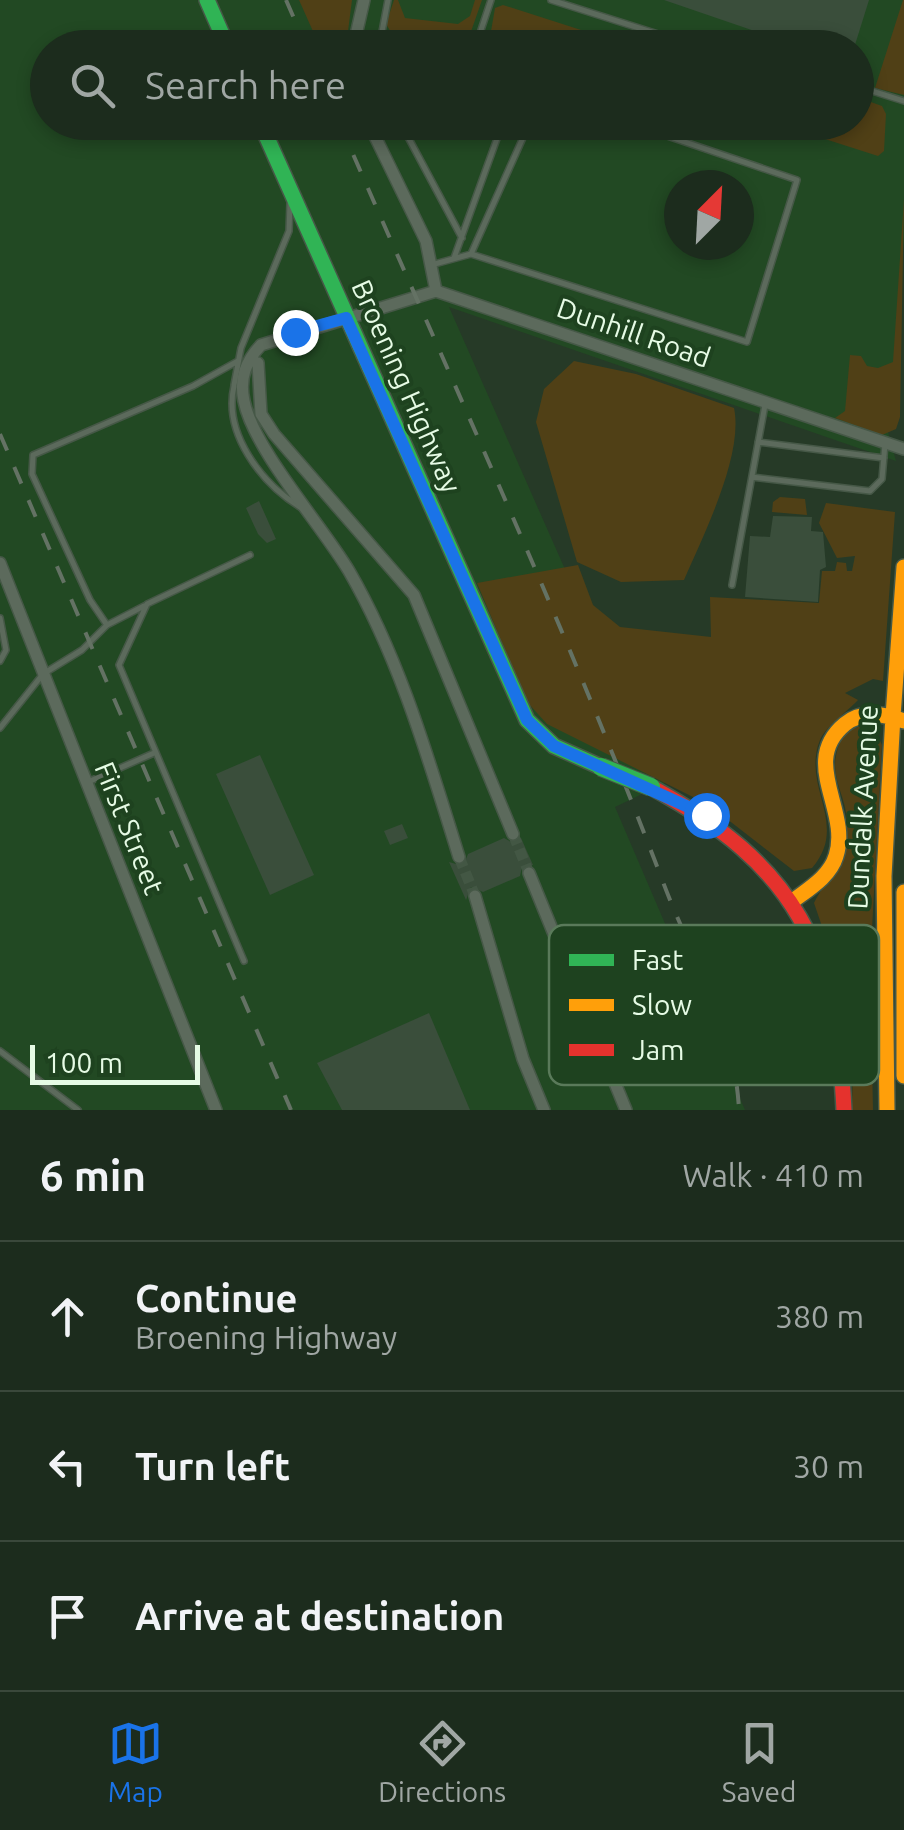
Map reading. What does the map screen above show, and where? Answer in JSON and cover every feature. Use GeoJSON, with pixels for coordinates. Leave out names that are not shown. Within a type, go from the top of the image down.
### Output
{"type":"FeatureCollection","features":[{"type":"Feature","properties":{"kind":"main road"},"geometry":{"type":"LineString","coordinates":[[207,0],[220,30]]}},
{"type":"Feature","properties":{"kind":"main road","name":"Broening Highway"},"geometry":{"type":"LineString","coordinates":[[268,140],[527,720],[554,746],[651,786],[727,830],[794,900],[808,925]]}},
{"type":"Feature","properties":{"kind":"main road","name":"Dundalk Avenue"},"geometry":{"type":"LineString","coordinates":[[904,567],[898,718],[884,876],[904,1076]]}},
{"type":"Feature","properties":{"kind":"main road"},"geometry":{"type":"LineString","coordinates":[[794,900],[823,878],[838,849],[822,763],[828,743],[855,718],[898,718]]}},
{"type":"Feature","properties":{"kind":"main road","name":"Dundalk Avenue"},"geometry":{"type":"LineString","coordinates":[[887,1110],[903,968],[904,892]]}},
{"type":"Feature","properties":{"kind":"main road","name":"Broening Highway"},"geometry":{"type":"LineString","coordinates":[[842,1085],[844,1110]]}},
{"type":"Feature","properties":{"kind":"street"},"geometry":{"type":"LineString","coordinates":[[357,30],[364,0]]}},
{"type":"Feature","properties":{"kind":"street"},"geometry":{"type":"LineString","coordinates":[[377,140],[426,241],[436,292],[261,345],[248,361],[244,403],[256,432],[350,573],[431,758],[459,857]]}},
{"type":"Feature","properties":{"kind":"street","name":"Dunhill Road"},"geometry":{"type":"LineString","coordinates":[[436,292],[904,449]]}},
{"type":"Feature","properties":{"kind":"street"},"geometry":{"type":"LineString","coordinates":[[248,361],[260,414],[274,434],[414,595],[513,834]]}},
{"type":"Feature","properties":{"kind":"street","name":"First Street"},"geometry":{"type":"LineString","coordinates":[[0,563],[216,1110]]}},
{"type":"Feature","properties":{"kind":"street"},"geometry":{"type":"LineString","coordinates":[[529,872],[551,925]]}},
{"type":"Feature","properties":{"kind":"street"},"geometry":{"type":"LineString","coordinates":[[475,896],[524,1059],[544,1110]]}},
{"type":"Feature","properties":{"kind":"street"},"geometry":{"type":"LineString","coordinates":[[616,1085],[626,1110]]}},
{"type":"Feature","properties":{"kind":"lane"},"geometry":{"type":"LineString","coordinates":[[383,30],[388,0]]}},
{"type":"Feature","properties":{"kind":"lane"},"geometry":{"type":"LineString","coordinates":[[481,30],[491,0]]}},
{"type":"Feature","properties":{"kind":"lane"},"geometry":{"type":"LineString","coordinates":[[551,0],[645,30]]}},
{"type":"Feature","properties":{"kind":"lane"},"geometry":{"type":"LineString","coordinates":[[874,92],[904,101]]}},
{"type":"Feature","properties":{"kind":"lane"},"geometry":{"type":"LineString","coordinates":[[410,140],[462,238]]}},
{"type":"Feature","properties":{"kind":"lane"},"geometry":{"type":"LineString","coordinates":[[454,258],[497,140]]}},
{"type":"Feature","properties":{"kind":"lane"},"geometry":{"type":"LineString","coordinates":[[471,254],[522,140]]}},
{"type":"Feature","properties":{"kind":"lane"},"geometry":{"type":"LineString","coordinates":[[431,264],[471,254],[747,342],[797,180],[679,140]]}},
{"type":"Feature","properties":{"kind":"lane"},"geometry":{"type":"LineString","coordinates":[[290,190],[289,232],[230,405],[246,458],[278,493],[312,515]]}},
{"type":"Feature","properties":{"kind":"lane"},"geometry":{"type":"LineString","coordinates":[[107,626],[90,600],[32,474],[33,455],[248,361]]}},
{"type":"Feature","properties":{"kind":"lane"},"geometry":{"type":"LineString","coordinates":[[732,585],[765,402]]}},
{"type":"Feature","properties":{"kind":"lane"},"geometry":{"type":"LineString","coordinates":[[758,442],[884,458]]}},
{"type":"Feature","properties":{"kind":"lane"},"geometry":{"type":"LineString","coordinates":[[752,477],[870,490],[882,479],[886,443]]}},
{"type":"Feature","properties":{"kind":"lane"},"geometry":{"type":"LineString","coordinates":[[0,728],[43,674],[82,650],[107,626],[250,555]]}},
{"type":"Feature","properties":{"kind":"lane"},"geometry":{"type":"LineString","coordinates":[[146,604],[119,673],[244,961]]}},
{"type":"Feature","properties":{"kind":"lane"},"geometry":{"type":"LineString","coordinates":[[0,618],[6,650],[0,661]]}},
{"type":"Feature","properties":{"kind":"lane"},"geometry":{"type":"LineString","coordinates":[[85,783],[154,753]]}},
{"type":"Feature","properties":{"kind":"lane"},"geometry":{"type":"LineString","coordinates":[[0,1051],[78,1110]]}},
{"type":"Feature","properties":{"kind":"shaded area"},"geometry":{"type":"Polygon","coordinates":[[[0,0],[904,0],[904,238],[888,432],[896,461],[449,307],[595,637],[849,695],[615,807],[666,925],[549,925],[549,1085],[734,1085],[745,1110],[0,1110],[0,0]]]}},
{"type":"Feature","properties":{"kind":"shaded area"},"geometry":{"type":"Polygon","coordinates":[[[299,0],[352,0],[348,30],[312,30],[299,0]]]}},
{"type":"Feature","properties":{"kind":"shaded area"},"geometry":{"type":"Polygon","coordinates":[[[394,0],[398,0],[405,18],[458,24],[470,16],[475,0],[482,0],[472,30],[390,30],[386,24],[394,0]]]}},
{"type":"Feature","properties":{"kind":"shaded area"},"geometry":{"type":"Polygon","coordinates":[[[904,0],[904,95],[875,88],[904,0]]]}},
{"type":"Feature","properties":{"kind":"shaded area"},"geometry":{"type":"Polygon","coordinates":[[[503,5],[581,30],[491,30],[495,8],[503,5]]]}},
{"type":"Feature","properties":{"kind":"shaded area"},"geometry":{"type":"Polygon","coordinates":[[[874,103],[882,106],[886,114],[884,151],[878,156],[828,140],[874,140],[874,103]]]}},
{"type":"Feature","properties":{"kind":"shaded area"},"geometry":{"type":"Polygon","coordinates":[[[904,199],[900,417],[896,429],[882,435],[835,418],[845,411],[850,355],[861,356],[867,366],[878,368],[893,362],[904,199]]]}},
{"type":"Feature","properties":{"kind":"shaded area"},"geometry":{"type":"Polygon","coordinates":[[[574,361],[636,374],[734,408],[736,427],[728,471],[684,580],[621,582],[577,562],[536,422],[544,389],[574,361]]]}},
{"type":"Feature","properties":{"kind":"shaded area"},"geometry":{"type":"Polygon","coordinates":[[[780,497],[805,499],[807,515],[772,512],[773,502],[780,497]]]}},
{"type":"Feature","properties":{"kind":"shaded area"},"geometry":{"type":"Polygon","coordinates":[[[826,503],[895,512],[883,681],[873,679],[845,693],[858,700],[820,740],[816,774],[827,836],[812,868],[794,871],[709,805],[547,724],[527,702],[477,583],[578,565],[593,605],[620,627],[711,637],[710,597],[819,603],[822,571],[835,571],[837,562],[846,563],[847,571],[852,571],[855,556],[837,558],[819,523],[826,503]]]}},
{"type":"Feature","properties":{"kind":"shaded area"},"geometry":{"type":"Polygon","coordinates":[[[864,725],[876,732],[882,745],[872,925],[822,925],[814,903],[846,837],[847,822],[835,760],[847,730],[864,725]]]}},
{"type":"Feature","properties":{"kind":"shaded area"},"geometry":{"type":"Polygon","coordinates":[[[852,1085],[872,1085],[873,1110],[852,1110],[852,1085]]]}},
{"type":"Feature","properties":{"kind":"building"},"geometry":{"type":"Polygon","coordinates":[[[664,0],[869,0],[860,30],[752,30],[664,0]]]}},
{"type":"Feature","properties":{"kind":"building"},"geometry":{"type":"Polygon","coordinates":[[[259,501],[276,539],[267,543],[258,534],[246,508],[259,501]]]}},
{"type":"Feature","properties":{"kind":"building"},"geometry":{"type":"Polygon","coordinates":[[[773,516],[812,517],[811,531],[823,532],[826,567],[820,570],[818,602],[745,597],[750,536],[770,537],[773,516]]]}},
{"type":"Feature","properties":{"kind":"building"},"geometry":{"type":"Polygon","coordinates":[[[260,755],[314,875],[270,895],[216,774],[260,755]]]}},
{"type":"Feature","properties":{"kind":"building"},"geometry":{"type":"Polygon","coordinates":[[[402,824],[408,838],[390,845],[384,831],[402,824]]]}},
{"type":"Feature","properties":{"kind":"building"},"geometry":{"type":"Polygon","coordinates":[[[504,838],[513,843],[521,838],[533,865],[522,867],[520,876],[483,892],[471,887],[466,900],[449,862],[463,866],[468,854],[504,838]]]}},
{"type":"Feature","properties":{"kind":"building"},"geometry":{"type":"Polygon","coordinates":[[[429,1013],[470,1110],[342,1110],[317,1063],[429,1013]]]}},
{"type":"Feature","properties":{"kind":"tunnel"},"geometry":{"type":"LineString","coordinates":[[513,834],[529,873]]}},
{"type":"Feature","properties":{"kind":"tunnel"},"geometry":{"type":"LineString","coordinates":[[459,857],[475,896]]}},
{"type":"Feature","properties":{"kind":"railway"},"geometry":{"type":"LineString","coordinates":[[286,0],[299,30]]}},
{"type":"Feature","properties":{"kind":"railway"},"geometry":{"type":"LineString","coordinates":[[347,140],[546,595],[681,925]]}},
{"type":"Feature","properties":{"kind":"railway"},"geometry":{"type":"LineString","coordinates":[[0,434],[291,1110]]}},
{"type":"Feature","properties":{"kind":"railway"},"geometry":{"type":"LineString","coordinates":[[737,1085],[739,1110]]}},
{"type":"Feature","properties":{"kind":"traffic: fast"},"geometry":{"type":"LineString","coordinates":[[207,0],[220,30]]}},
{"type":"Feature","properties":{"kind":"traffic: fast"},"geometry":{"type":"LineString","coordinates":[[268,140],[527,720],[554,746],[601,767]]}},
{"type":"Feature","properties":{"kind":"traffic: fast"},"geometry":{"type":"LineString","coordinates":[[601,767],[651,787]]}},
{"type":"Feature","properties":{"kind":"traffic: slow"},"geometry":{"type":"LineString","coordinates":[[893,716],[904,567]]}},
{"type":"Feature","properties":{"kind":"traffic: slow"},"geometry":{"type":"LineString","coordinates":[[794,900],[824,876],[836,856],[837,821],[826,770],[826,754],[832,739],[845,724],[866,715],[904,721]]}},
{"type":"Feature","properties":{"kind":"traffic: slow"},"geometry":{"type":"LineString","coordinates":[[887,1110],[884,876],[893,716]]}},
{"type":"Feature","properties":{"kind":"traffic: slow"},"geometry":{"type":"LineString","coordinates":[[904,892],[904,1076]]}},
{"type":"Feature","properties":{"kind":"traffic: jam"},"geometry":{"type":"LineString","coordinates":[[651,787],[742,848],[774,881],[803,925]]}},
{"type":"Feature","properties":{"kind":"traffic: jam"},"geometry":{"type":"LineString","coordinates":[[842,1085],[844,1110]]}},
{"type":"Feature","properties":{"kind":"route"},"geometry":{"type":"LineString","coordinates":[[295,332],[346,318],[527,720],[554,746],[651,786],[706,815]]}}]}
